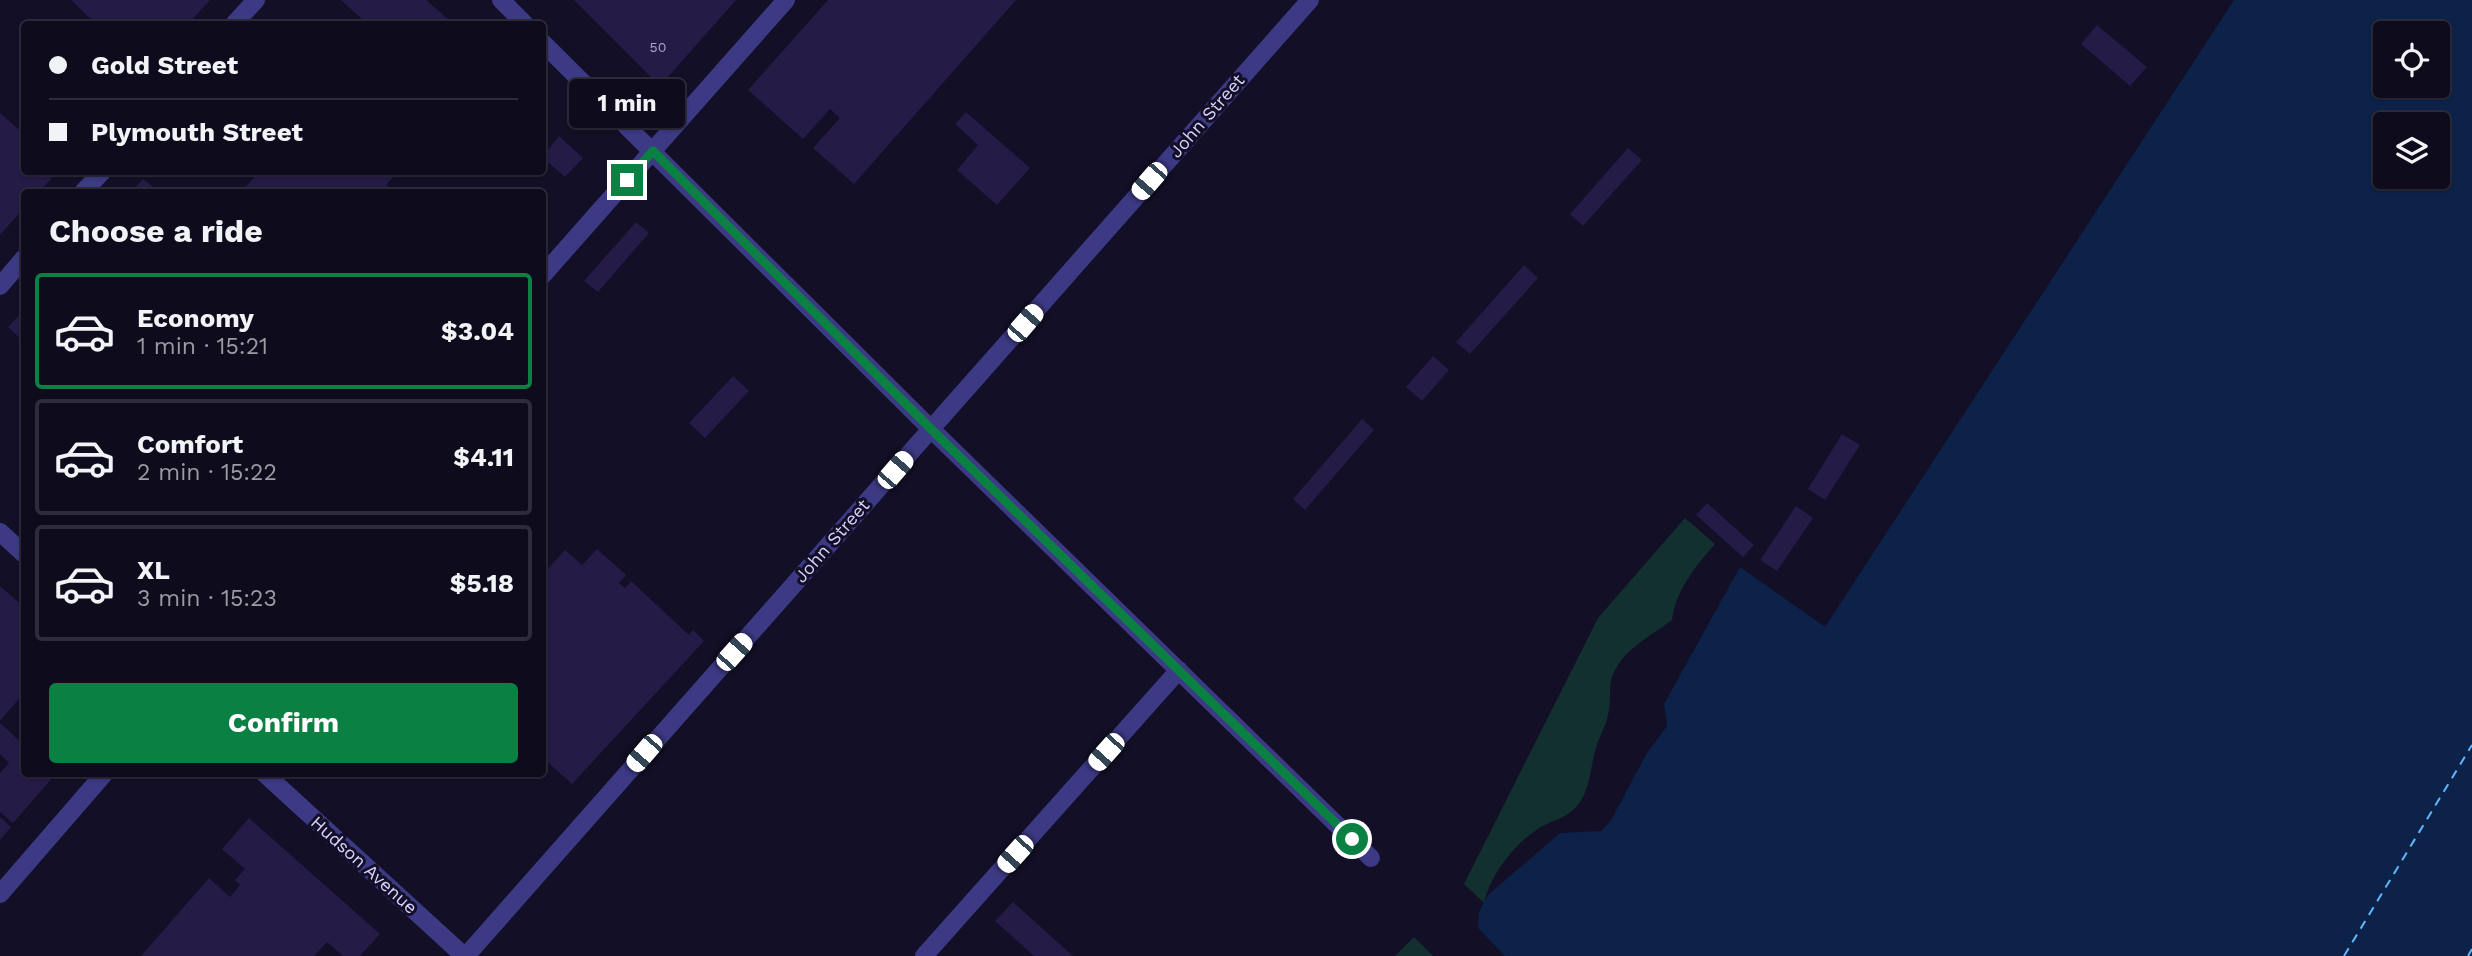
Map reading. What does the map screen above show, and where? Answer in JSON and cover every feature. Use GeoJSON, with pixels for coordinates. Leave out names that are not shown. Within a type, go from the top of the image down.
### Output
{"type":"FeatureCollection","features":[{"type":"Feature","properties":{"kind":"street"},"geometry":{"type":"LineString","coordinates":[[237,21],[256,0]]}},
{"type":"Feature","properties":{"kind":"street"},"geometry":{"type":"LineString","coordinates":[[501,0],[522,21]]}},
{"type":"Feature","properties":{"kind":"street"},"geometry":{"type":"LineString","coordinates":[[546,271],[786,0]]}},
{"type":"Feature","properties":{"kind":"street","name":"John Street"},"geometry":{"type":"LineString","coordinates":[[465,956],[1310,0]]}},
{"type":"Feature","properties":{"kind":"street"},"geometry":{"type":"LineString","coordinates":[[546,46],[931,429],[1371,858]]}},
{"type":"Feature","properties":{"kind":"street"},"geometry":{"type":"LineString","coordinates":[[86,189],[99,175]]}},
{"type":"Feature","properties":{"kind":"street"},"geometry":{"type":"LineString","coordinates":[[0,285],[21,261]]}},
{"type":"Feature","properties":{"kind":"street"},"geometry":{"type":"LineString","coordinates":[[0,532],[21,551]]}},
{"type":"Feature","properties":{"kind":"street"},"geometry":{"type":"LineString","coordinates":[[924,956],[1179,670]]}},
{"type":"Feature","properties":{"kind":"street"},"geometry":{"type":"LineString","coordinates":[[0,894],[101,777]]}},
{"type":"Feature","properties":{"kind":"street","name":"Hudson Avenue"},"geometry":{"type":"LineString","coordinates":[[268,777],[465,956]]}},
{"type":"Feature","properties":{"kind":"green space"},"geometry":{"type":"Polygon","coordinates":[[[1685,518],[1715,544],[1682,589],[1672,620],[1629,652],[1614,671],[1608,715],[1582,800],[1570,813],[1535,831],[1515,848],[1492,881],[1484,903],[1464,884],[1598,618],[1685,518]]]}},
{"type":"Feature","properties":{"kind":"green space"},"geometry":{"type":"Polygon","coordinates":[[[1414,937],[1433,956],[1395,956],[1414,937]]]}},
{"type":"Feature","properties":{"kind":"water"},"geometry":{"type":"Polygon","coordinates":[[[2234,0],[2472,0],[2472,956],[1505,956],[1478,928],[1479,912],[1488,895],[1560,833],[1601,831],[1610,822],[1647,753],[1667,726],[1664,704],[1740,567],[1825,627],[2234,0]]]}},
{"type":"Feature","properties":{"kind":"building"},"geometry":{"type":"Polygon","coordinates":[[[71,0],[210,0],[191,21],[93,21],[71,0]]]}},
{"type":"Feature","properties":{"kind":"building"},"geometry":{"type":"Polygon","coordinates":[[[341,0],[426,0],[450,21],[362,21],[341,0]]]}},
{"type":"Feature","properties":{"kind":"building"},"geometry":{"type":"Polygon","coordinates":[[[574,0],[736,0],[660,86],[574,0]]]}},
{"type":"Feature","properties":{"kind":"building"},"geometry":{"type":"Polygon","coordinates":[[[828,0],[1016,0],[854,184],[813,148],[840,118],[830,109],[803,139],[748,90],[828,0]]]}},
{"type":"Feature","properties":{"kind":"building"},"geometry":{"type":"Polygon","coordinates":[[[2097,25],[2147,67],[2130,86],[2081,44],[2097,25]]]}},
{"type":"Feature","properties":{"kind":"building"},"geometry":{"type":"Polygon","coordinates":[[[966,112],[1030,168],[997,205],[957,170],[978,145],[955,124],[966,112]]]}},
{"type":"Feature","properties":{"kind":"building"},"geometry":{"type":"Polygon","coordinates":[[[0,113],[21,131],[21,175],[54,175],[42,189],[21,189],[21,211],[0,235],[0,113]]]}},
{"type":"Feature","properties":{"kind":"building"},"geometry":{"type":"Polygon","coordinates":[[[559,136],[583,158],[565,177],[546,160],[546,152],[559,136]]]}},
{"type":"Feature","properties":{"kind":"building"},"geometry":{"type":"Polygon","coordinates":[[[1628,148],[1642,160],[1583,226],[1570,214],[1628,148]]]}},
{"type":"Feature","properties":{"kind":"building"},"geometry":{"type":"Polygon","coordinates":[[[256,175],[395,175],[386,185],[391,189],[244,189],[256,175]]]}},
{"type":"Feature","properties":{"kind":"building"},"geometry":{"type":"Polygon","coordinates":[[[143,179],[155,189],[135,189],[143,179]]]}},
{"type":"Feature","properties":{"kind":"building"},"geometry":{"type":"Polygon","coordinates":[[[636,222],[649,233],[598,292],[584,281],[636,222]]]}},
{"type":"Feature","properties":{"kind":"building"},"geometry":{"type":"Polygon","coordinates":[[[1524,265],[1538,278],[1470,354],[1456,342],[1524,265]]]}},
{"type":"Feature","properties":{"kind":"building"},"geometry":{"type":"Polygon","coordinates":[[[21,313],[21,339],[8,327],[21,313]]]}},
{"type":"Feature","properties":{"kind":"building"},"geometry":{"type":"Polygon","coordinates":[[[1433,356],[1449,370],[1422,401],[1406,387],[1433,356]]]}},
{"type":"Feature","properties":{"kind":"building"},"geometry":{"type":"Polygon","coordinates":[[[733,376],[749,391],[705,438],[689,423],[733,376]]]}},
{"type":"Feature","properties":{"kind":"building"},"geometry":{"type":"Polygon","coordinates":[[[1362,419],[1374,430],[1305,510],[1293,499],[1362,419]]]}},
{"type":"Feature","properties":{"kind":"building"},"geometry":{"type":"Polygon","coordinates":[[[1842,434],[1860,445],[1825,500],[1808,489],[1842,434]]]}},
{"type":"Feature","properties":{"kind":"building"},"geometry":{"type":"Polygon","coordinates":[[[1707,503],[1754,545],[1743,557],[1696,515],[1707,503]]]}},
{"type":"Feature","properties":{"kind":"building"},"geometry":{"type":"Polygon","coordinates":[[[1796,506],[1813,518],[1777,571],[1760,560],[1796,506]]]}},
{"type":"Feature","properties":{"kind":"building"},"geometry":{"type":"Polygon","coordinates":[[[597,549],[626,575],[619,583],[625,588],[631,581],[689,635],[693,630],[704,641],[572,784],[546,761],[546,571],[565,550],[582,565],[597,549]]]}},
{"type":"Feature","properties":{"kind":"building"},"geometry":{"type":"Polygon","coordinates":[[[0,586],[21,604],[21,696],[0,721],[0,586]]]}},
{"type":"Feature","properties":{"kind":"building"},"geometry":{"type":"Polygon","coordinates":[[[0,723],[21,742],[21,777],[53,777],[13,823],[0,812],[0,773],[9,763],[0,754],[0,723]]]}},
{"type":"Feature","properties":{"kind":"building"},"geometry":{"type":"Polygon","coordinates":[[[0,817],[11,827],[0,840],[0,817]]]}},
{"type":"Feature","properties":{"kind":"building"},"geometry":{"type":"Polygon","coordinates":[[[249,818],[380,934],[360,956],[343,956],[327,942],[314,956],[141,956],[209,878],[230,897],[240,885],[235,880],[245,869],[222,849],[249,818]]]}},
{"type":"Feature","properties":{"kind":"building"},"geometry":{"type":"Polygon","coordinates":[[[1013,902],[1073,956],[1034,956],[995,921],[1013,902]]]}},
{"type":"Feature","properties":{"kind":"ferry route"},"geometry":{"type":"LineString","coordinates":[[2344,956],[2472,745]]}},
{"type":"Feature","properties":{"kind":"ferry route"},"geometry":{"type":"LineString","coordinates":[[2468,956],[2472,949]]}},
{"type":"Feature","properties":{"kind":"route"},"geometry":{"type":"LineString","coordinates":[[627,180],[653,151],[931,429],[1352,839]]}}]}
